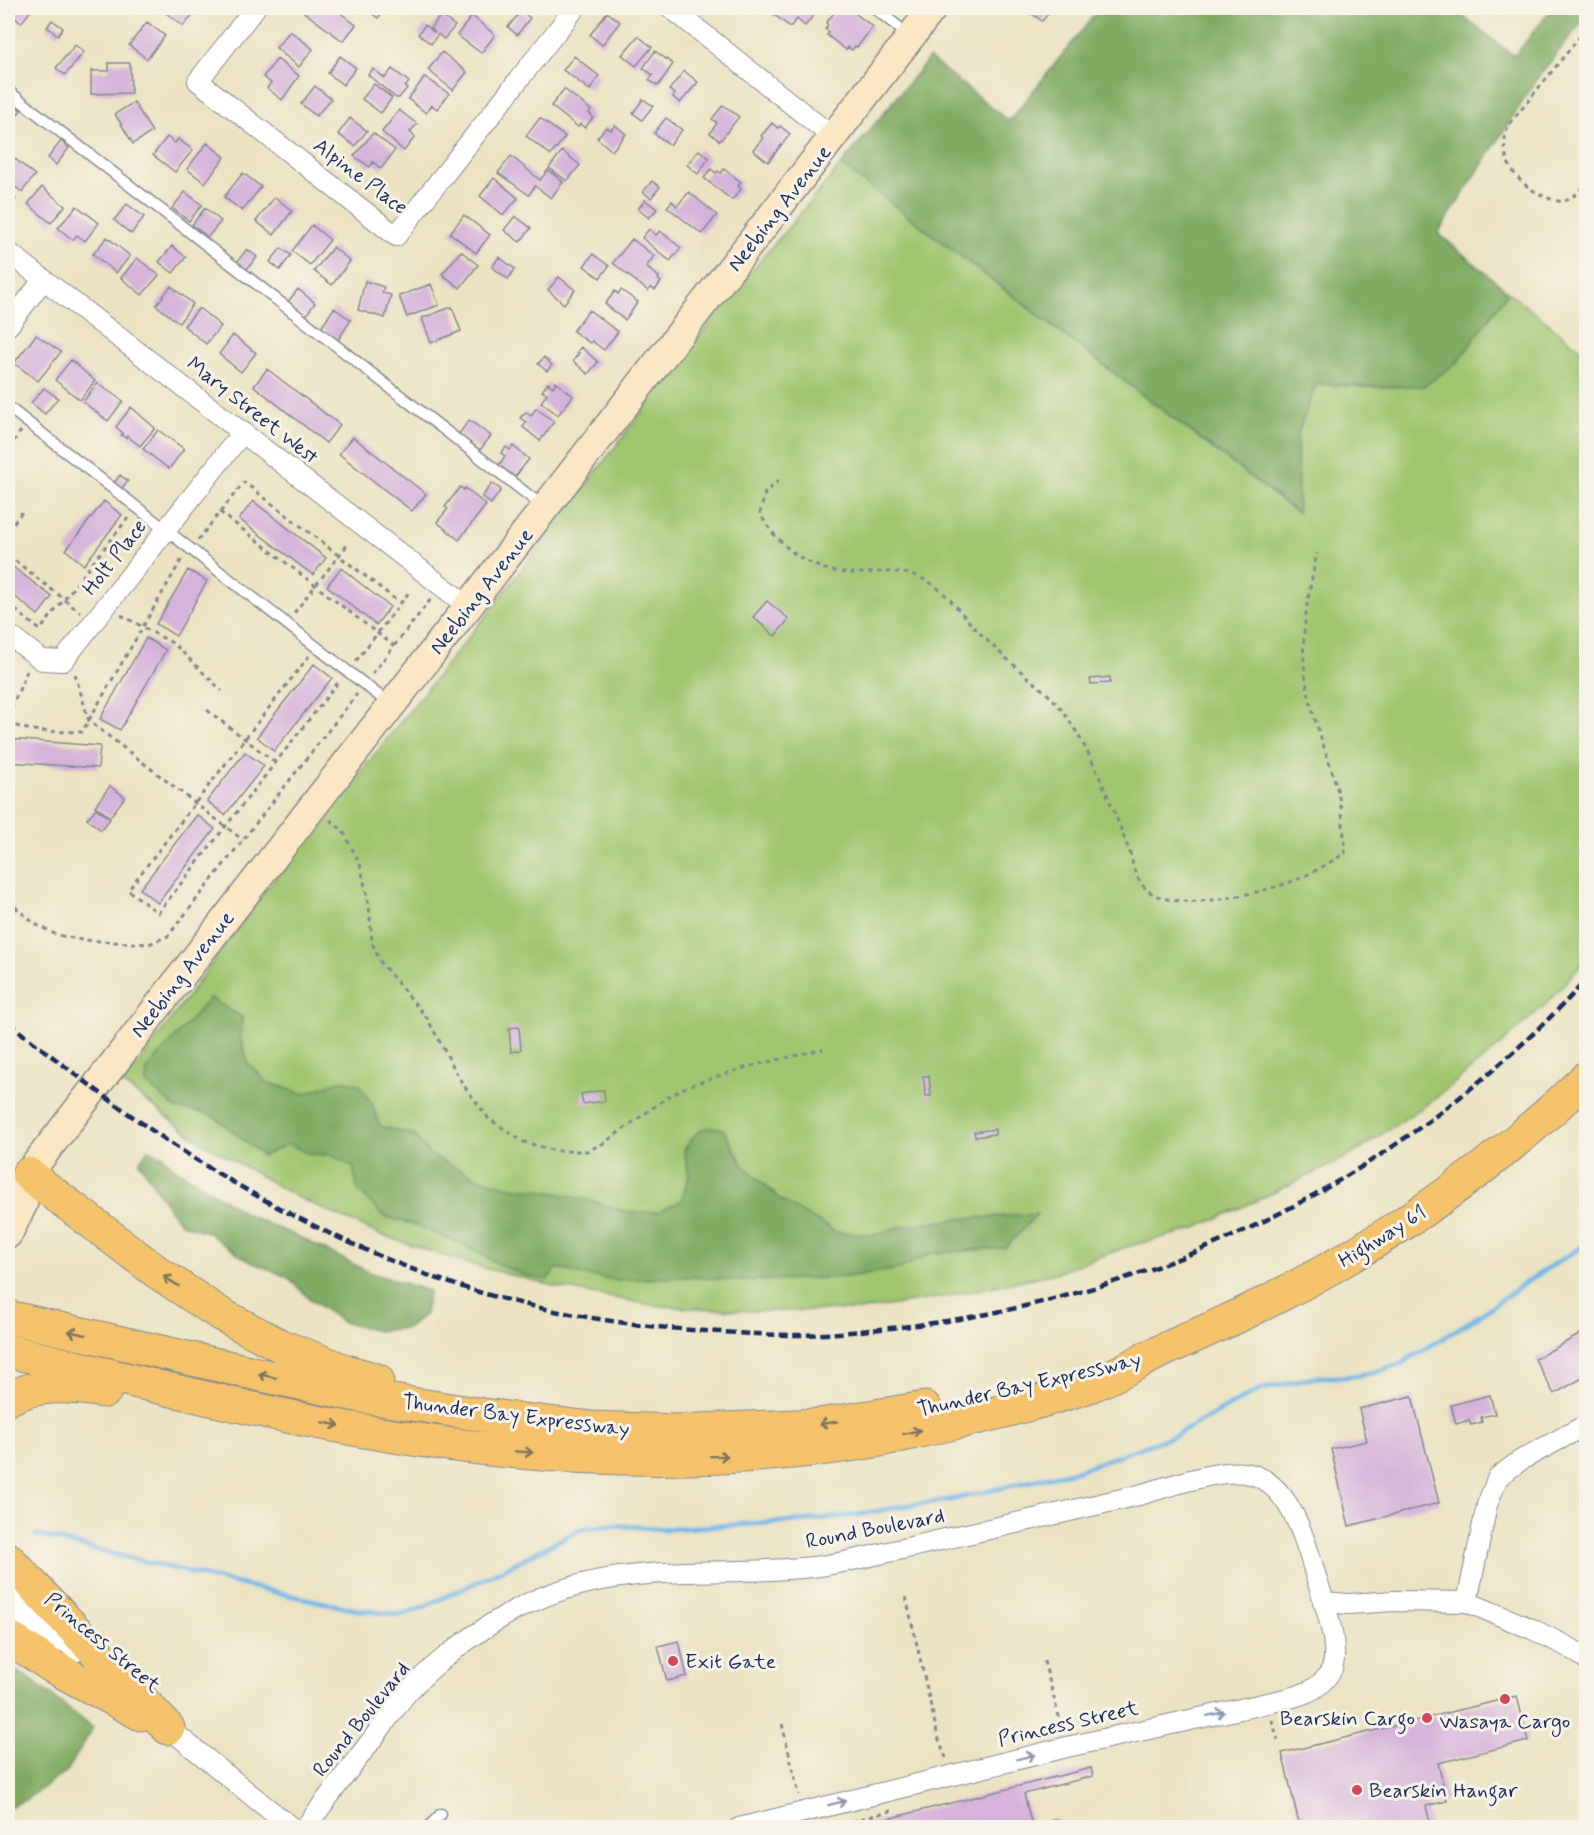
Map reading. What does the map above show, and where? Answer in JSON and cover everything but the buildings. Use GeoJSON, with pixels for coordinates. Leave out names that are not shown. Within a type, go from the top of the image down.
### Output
{"type":"FeatureCollection","features":[{"type":"Feature","properties":{"kind":"highway","name":"Highway 61"},"geometry":{"type":"LineString","coordinates":[[1152,1356],[1238,1317],[1324,1272],[1430,1206],[1508,1148],[1587,1078]]}},
{"type":"Feature","properties":{"kind":"highway"},"geometry":{"type":"LineString","coordinates":[[18,1186],[220,1314],[281,1346],[346,1371],[490,1416]]}},
{"type":"Feature","properties":{"kind":"highway","name":"Thunder Bay Expressway"},"geometry":{"type":"LineString","coordinates":[[8,1317],[367,1397],[490,1416],[590,1428],[677,1431],[819,1425],[925,1408],[1152,1356]]}},
{"type":"Feature","properties":{"kind":"highway","name":"Thunder Bay Expressway"},"geometry":{"type":"LineString","coordinates":[[8,1351],[294,1418],[393,1435],[498,1450],[632,1458],[746,1456],[863,1443],[1018,1409],[1096,1383],[1152,1356]]}},
{"type":"Feature","properties":{"kind":"highway"},"geometry":{"type":"LineString","coordinates":[[8,1400],[23,1391],[38,1387],[67,1387],[96,1389],[294,1418]]}},
{"type":"Feature","properties":{"kind":"highway"},"geometry":{"type":"LineString","coordinates":[[8,1559],[168,1728]]}},
{"type":"Feature","properties":{"kind":"highway"},"geometry":{"type":"LineString","coordinates":[[8,1637],[50,1665],[168,1728]]}},
{"type":"Feature","properties":{"kind":"main road","name":"Neebing Avenue"},"geometry":{"type":"LineString","coordinates":[[8,1234],[23,1204],[18,1186],[933,8]]}},
{"type":"Feature","properties":{"kind":"street","name":"Alpine Place"},"geometry":{"type":"LineString","coordinates":[[255,8],[198,81],[396,236],[575,8]]}},
{"type":"Feature","properties":{"kind":"street"},"geometry":{"type":"LineString","coordinates":[[671,8],[834,138]]}},
{"type":"Feature","properties":{"kind":"street","name":"Mary Street West"},"geometry":{"type":"LineString","coordinates":[[8,252],[469,607]]}},
{"type":"Feature","properties":{"kind":"street"},"geometry":{"type":"LineString","coordinates":[[8,326],[43,280]]}},
{"type":"Feature","properties":{"kind":"street","name":"Holt Place"},"geometry":{"type":"LineString","coordinates":[[70,652],[243,432]]}},
{"type":"Feature","properties":{"kind":"street"},"geometry":{"type":"LineString","coordinates":[[8,634],[42,660],[63,661],[70,652]]}},
{"type":"Feature","properties":{"kind":"street"},"geometry":{"type":"LineString","coordinates":[[1467,1602],[1487,1505],[1498,1477],[1521,1460],[1587,1425]]}},
{"type":"Feature","properties":{"kind":"street","name":"Round Boulevard"},"geometry":{"type":"LineString","coordinates":[[305,1827],[408,1692],[436,1665],[474,1636],[517,1609],[541,1598],[596,1581],[625,1575],[783,1569],[836,1563],[1133,1496],[1216,1474],[1233,1473],[1250,1474],[1266,1481],[1279,1492],[1290,1509],[1309,1552],[1323,1602]]}},
{"type":"Feature","properties":{"kind":"street","name":"Princess Street"},"geometry":{"type":"LineString","coordinates":[[8,1593],[168,1728],[291,1827]]}},
{"type":"Feature","properties":{"kind":"street"},"geometry":{"type":"LineString","coordinates":[[1323,1602],[1349,1604],[1394,1601],[1467,1602],[1534,1630],[1587,1659]]}},
{"type":"Feature","properties":{"kind":"street","name":"Princess Street"},"geometry":{"type":"LineString","coordinates":[[739,1827],[1067,1747],[1290,1698],[1312,1691],[1331,1671],[1334,1659],[1331,1629],[1323,1602]]}},
{"type":"Feature","properties":{"kind":"street","name":"Princess Street"},"geometry":{"type":"LineString","coordinates":[[8,1614],[168,1728]]}},
{"type":"Feature","properties":{"kind":"lane"},"geometry":{"type":"LineString","coordinates":[[874,8],[911,36]]}},
{"type":"Feature","properties":{"kind":"lane"},"geometry":{"type":"LineString","coordinates":[[8,91],[546,508]]}},
{"type":"Feature","properties":{"kind":"lane"},"geometry":{"type":"LineString","coordinates":[[8,407],[391,706]]}},
{"type":"Feature","properties":{"kind":"lane"},"geometry":{"type":"LineString","coordinates":[[428,1827],[441,1814]]}},
{"type":"Feature","properties":{"kind":"path"},"geometry":{"type":"LineString","coordinates":[[1587,29],[1508,126],[1504,138],[1505,156],[1511,168],[1522,183],[1534,192],[1554,200],[1564,201],[1573,197],[1587,184]]}},
{"type":"Feature","properties":{"kind":"path"},"geometry":{"type":"LineString","coordinates":[[8,209],[17,196]]}},
{"type":"Feature","properties":{"kind":"path"},"geometry":{"type":"LineString","coordinates":[[8,449],[22,430]]}},
{"type":"Feature","properties":{"kind":"path"},"geometry":{"type":"LineString","coordinates":[[778,480],[765,493],[760,513],[768,528],[793,552],[802,559],[833,571],[851,573],[888,571],[912,574],[924,579],[939,589],[1011,663],[1054,700],[1085,749],[1102,785],[1130,852],[1136,875],[1142,886],[1161,898],[1193,901],[1252,894],[1293,881],[1345,853],[1340,798],[1312,707],[1305,674],[1303,643],[1317,553]]}},
{"type":"Feature","properties":{"kind":"path"},"geometry":{"type":"LineString","coordinates":[[83,740],[82,732],[104,701],[130,649],[184,556],[244,482],[400,603]]}},
{"type":"Feature","properties":{"kind":"path"},"geometry":{"type":"LineString","coordinates":[[267,509],[272,503]]}},
{"type":"Feature","properties":{"kind":"path"},"geometry":{"type":"LineString","coordinates":[[8,604],[40,630],[136,508]]}},
{"type":"Feature","properties":{"kind":"path"},"geometry":{"type":"LineString","coordinates":[[8,530],[22,512]]}},
{"type":"Feature","properties":{"kind":"path"},"geometry":{"type":"LineString","coordinates":[[220,512],[394,646]]}},
{"type":"Feature","properties":{"kind":"path"},"geometry":{"type":"LineString","coordinates":[[294,531],[299,524]]}},
{"type":"Feature","properties":{"kind":"path"},"geometry":{"type":"LineString","coordinates":[[316,547],[320,541]]}},
{"type":"Feature","properties":{"kind":"path"},"geometry":{"type":"LineString","coordinates":[[286,624],[348,544]]}},
{"type":"Feature","properties":{"kind":"path"},"geometry":{"type":"LineString","coordinates":[[8,555],[93,622]]}},
{"type":"Feature","properties":{"kind":"path"},"geometry":{"type":"LineString","coordinates":[[355,576],[359,571]]}},
{"type":"Feature","properties":{"kind":"path"},"geometry":{"type":"LineString","coordinates":[[171,579],[176,583]]}},
{"type":"Feature","properties":{"kind":"path"},"geometry":{"type":"LineString","coordinates":[[8,901],[35,924],[57,934],[82,940],[149,944],[168,936],[441,586]]}},
{"type":"Feature","properties":{"kind":"path"},"geometry":{"type":"LineString","coordinates":[[379,595],[383,590]]}},
{"type":"Feature","properties":{"kind":"path"},"geometry":{"type":"LineString","coordinates":[[309,655],[128,890],[158,913],[410,591]]}},
{"type":"Feature","properties":{"kind":"path"},"geometry":{"type":"LineString","coordinates":[[156,605],[162,609]]}},
{"type":"Feature","properties":{"kind":"path"},"geometry":{"type":"LineString","coordinates":[[106,606],[174,644],[222,691]]}},
{"type":"Feature","properties":{"kind":"path"},"geometry":{"type":"LineString","coordinates":[[130,649],[135,652]]}},
{"type":"Feature","properties":{"kind":"path"},"geometry":{"type":"LineString","coordinates":[[70,652],[89,721],[243,840]]}},
{"type":"Feature","properties":{"kind":"path"},"geometry":{"type":"LineString","coordinates":[[8,716],[34,654]]}},
{"type":"Feature","properties":{"kind":"path"},"geometry":{"type":"LineString","coordinates":[[116,675],[120,677]]}},
{"type":"Feature","properties":{"kind":"path"},"geometry":{"type":"LineString","coordinates":[[286,684],[292,688]]}},
{"type":"Feature","properties":{"kind":"path"},"geometry":{"type":"LineString","coordinates":[[269,708],[273,711]]}},
{"type":"Feature","properties":{"kind":"path"},"geometry":{"type":"LineString","coordinates":[[207,710],[276,763]]}},
{"type":"Feature","properties":{"kind":"path"},"geometry":{"type":"LineString","coordinates":[[8,721],[21,728],[82,732]]}},
{"type":"Feature","properties":{"kind":"path"},"geometry":{"type":"LineString","coordinates":[[21,728],[21,736]]}},
{"type":"Feature","properties":{"kind":"path"},"geometry":{"type":"LineString","coordinates":[[52,730],[52,738]]}},
{"type":"Feature","properties":{"kind":"path"},"geometry":{"type":"LineString","coordinates":[[237,749],[241,753]]}},
{"type":"Feature","properties":{"kind":"path"},"geometry":{"type":"LineString","coordinates":[[227,762],[231,765]]}},
{"type":"Feature","properties":{"kind":"path"},"geometry":{"type":"LineString","coordinates":[[218,773],[223,777]]}},
{"type":"Feature","properties":{"kind":"path"},"geometry":{"type":"LineString","coordinates":[[202,794],[207,797]]}},
{"type":"Feature","properties":{"kind":"path"},"geometry":{"type":"LineString","coordinates":[[313,806],[343,831],[360,864],[369,905],[372,943],[381,963],[427,1018],[462,1083],[489,1119],[524,1142],[556,1151],[586,1151],[604,1143],[668,1097],[688,1086],[747,1067],[823,1049]]}},
{"type":"Feature","properties":{"kind":"path"},"geometry":{"type":"LineString","coordinates":[[135,881],[140,885]]}},
{"type":"Feature","properties":{"kind":"path"},"geometry":{"type":"LineString","coordinates":[[906,1597],[939,1737],[953,1775]]}},
{"type":"Feature","properties":{"kind":"path"},"geometry":{"type":"LineString","coordinates":[[1044,1661],[1067,1747]]}},
{"type":"Feature","properties":{"kind":"path"},"geometry":{"type":"LineString","coordinates":[[782,1724],[802,1812]]}},
{"type":"Feature","properties":{"kind":"green space"},"geometry":{"type":"Polygon","coordinates":[[[1100,8],[1452,8],[1514,56],[1553,8],[1586,8],[1586,17],[1539,76],[1438,233],[1508,292],[1457,363],[1424,386],[1370,387],[1316,384],[1297,435],[1298,513],[841,165],[929,58],[1009,121],[1100,8]]]}},
{"type":"Feature","properties":{"kind":"green space"},"geometry":{"type":"Polygon","coordinates":[[[841,165],[1297,513],[1297,435],[1316,384],[1370,387],[1457,363],[1508,292],[1586,353],[1586,959],[1547,1003],[1491,1053],[1436,1098],[1351,1155],[1191,1230],[1126,1247],[1056,1273],[943,1297],[863,1310],[753,1311],[657,1306],[561,1288],[469,1264],[381,1235],[297,1197],[200,1141],[123,1084],[265,891],[492,608],[728,299],[841,165]]]}},
{"type":"Feature","properties":{"kind":"green space"},"geometry":{"type":"Polygon","coordinates":[[[210,998],[242,1017],[241,1039],[248,1063],[267,1082],[303,1094],[342,1080],[359,1084],[373,1106],[380,1126],[414,1135],[430,1155],[480,1179],[511,1187],[589,1200],[627,1212],[658,1212],[681,1201],[689,1175],[684,1150],[699,1131],[715,1127],[723,1129],[744,1166],[782,1201],[836,1232],[872,1235],[899,1227],[956,1219],[1037,1214],[1005,1248],[932,1253],[899,1269],[847,1277],[742,1281],[691,1277],[615,1280],[557,1268],[547,1280],[527,1276],[502,1266],[466,1246],[412,1224],[383,1216],[358,1190],[353,1167],[331,1155],[310,1154],[288,1144],[263,1156],[215,1117],[196,1111],[177,1109],[146,1084],[147,1069],[210,998]]]}},
{"type":"Feature","properties":{"kind":"green space"},"geometry":{"type":"Polygon","coordinates":[[[148,1150],[163,1156],[173,1167],[248,1215],[371,1273],[429,1291],[425,1314],[408,1328],[378,1331],[342,1322],[310,1299],[287,1277],[249,1261],[208,1232],[182,1224],[169,1209],[139,1162],[148,1150]]]}},
{"type":"Feature","properties":{"kind":"green space"},"geometry":{"type":"Polygon","coordinates":[[[8,1666],[29,1678],[93,1728],[67,1771],[25,1800],[8,1808],[8,1666]]]}},
{"type":"Feature","properties":{"kind":"waterway"},"geometry":{"type":"LineString","coordinates":[[36,1535],[225,1581],[353,1609],[399,1615],[417,1610],[502,1570],[581,1529],[613,1525],[665,1529],[800,1521],[857,1515],[950,1500],[1079,1470],[1176,1435],[1259,1390],[1317,1377],[1346,1377],[1376,1372],[1402,1363],[1479,1316],[1586,1244]]}},
{"type":"Feature","properties":{"kind":"railway"},"geometry":{"type":"LineString","coordinates":[[8,1023],[134,1118],[238,1185],[332,1235],[430,1276],[531,1306],[601,1319],[706,1331],[807,1335],[891,1328],[990,1313],[1087,1290],[1181,1258],[1271,1218],[1357,1170],[1439,1114],[1515,1050],[1586,980]]}},
{"type":"Feature","properties":{"kind":"place","name":"Exit Gate"},"geometry":{"type":"Point","coordinates":[673,1661]}},
{"type":"Feature","properties":{"kind":"place","name":"Wasaya Cargo"},"geometry":{"type":"Point","coordinates":[1505,1699]}},
{"type":"Feature","properties":{"kind":"place","name":"Bearskin Cargo"},"geometry":{"type":"Point","coordinates":[1427,1718]}},
{"type":"Feature","properties":{"kind":"place","name":"Bearskin Hangar"},"geometry":{"type":"Point","coordinates":[1357,1790]}}]}
